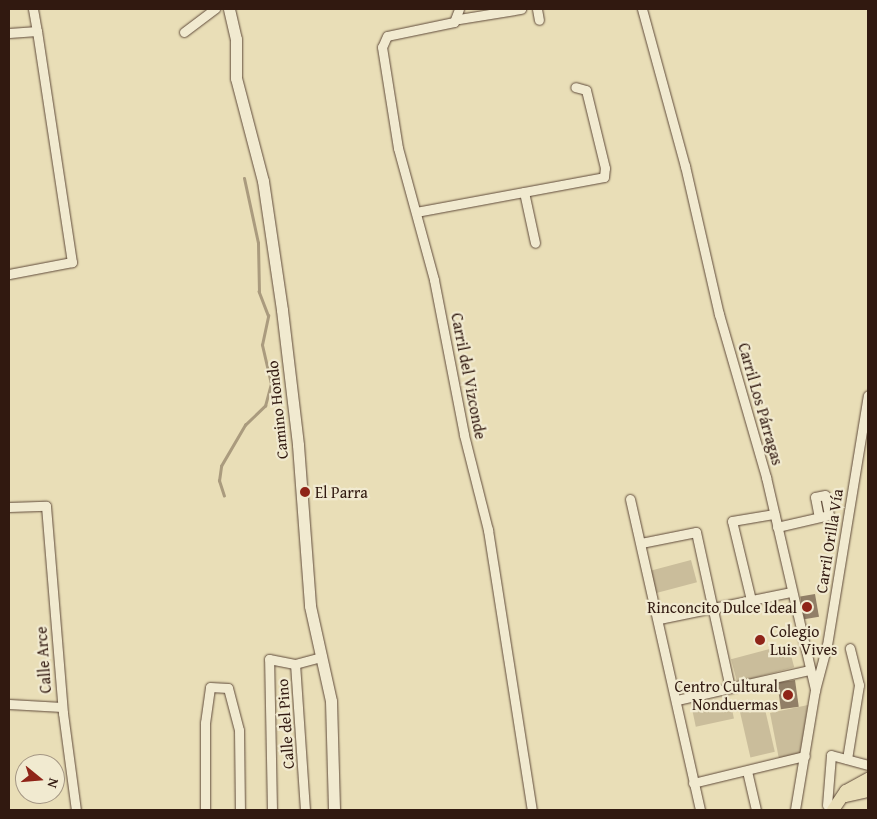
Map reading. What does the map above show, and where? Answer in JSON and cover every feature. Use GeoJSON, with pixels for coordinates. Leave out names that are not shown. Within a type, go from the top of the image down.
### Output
{"type":"FeatureCollection","features":[{"type":"Feature","properties":{"kind":"main road","name":"Camino Hondo"},"geometry":{"type":"LineString","coordinates":[[229,9],[236,39],[236,78],[263,181],[281,301],[298,445],[310,606],[331,701],[334,810]]}},
{"type":"Feature","properties":{"kind":"main road"},"geometry":{"type":"LineString","coordinates":[[832,806],[851,787],[868,779]]}},
{"type":"Feature","properties":{"kind":"main road"},"geometry":{"type":"LineString","coordinates":[[832,806],[855,792],[868,791]]}},
{"type":"Feature","properties":{"kind":"street"},"geometry":{"type":"LineString","coordinates":[[9,274],[72,262],[33,9]]}},
{"type":"Feature","properties":{"kind":"street"},"geometry":{"type":"LineString","coordinates":[[184,32],[215,9]]}},
{"type":"Feature","properties":{"kind":"street"},"geometry":{"type":"LineString","coordinates":[[459,9],[459,19],[521,9]]}},
{"type":"Feature","properties":{"kind":"street"},"geometry":{"type":"LineString","coordinates":[[537,9],[539,20]]}},
{"type":"Feature","properties":{"kind":"street","name":"Carril Los Párragas"},"geometry":{"type":"LineString","coordinates":[[642,9],[774,514],[790,592],[815,690],[795,810]]}},
{"type":"Feature","properties":{"kind":"street","name":"Carril del Vizconde"},"geometry":{"type":"LineString","coordinates":[[459,19],[383,40],[398,148],[416,212],[488,530],[532,810]]}},
{"type":"Feature","properties":{"kind":"street"},"geometry":{"type":"LineString","coordinates":[[9,33],[37,31]]}},
{"type":"Feature","properties":{"kind":"street"},"geometry":{"type":"LineString","coordinates":[[416,212],[604,177],[605,168],[586,90],[575,87]]}},
{"type":"Feature","properties":{"kind":"street"},"geometry":{"type":"LineString","coordinates":[[524,192],[535,243]]}},
{"type":"Feature","properties":{"kind":"street","name":"Carril Orilla Vía"},"geometry":{"type":"LineString","coordinates":[[815,690],[827,645],[868,395]]}},
{"type":"Feature","properties":{"kind":"street"},"geometry":{"type":"LineString","coordinates":[[630,499],[659,619],[700,810]]}},
{"type":"Feature","properties":{"kind":"street","name":"Calle Arce"},"geometry":{"type":"LineString","coordinates":[[9,507],[46,506],[62,707],[76,810]]}},
{"type":"Feature","properties":{"kind":"street"},"geometry":{"type":"LineString","coordinates":[[751,600],[732,521],[774,514]]}},
{"type":"Feature","properties":{"kind":"street"},"geometry":{"type":"LineString","coordinates":[[777,527],[819,517]]}},
{"type":"Feature","properties":{"kind":"street"},"geometry":{"type":"LineString","coordinates":[[640,543],[696,532],[730,688]]}},
{"type":"Feature","properties":{"kind":"street"},"geometry":{"type":"LineString","coordinates":[[659,619],[790,592]]}},
{"type":"Feature","properties":{"kind":"street"},"geometry":{"type":"LineString","coordinates":[[847,759],[859,685],[850,648]]}},
{"type":"Feature","properties":{"kind":"street","name":"Calle del Pino"},"geometry":{"type":"LineString","coordinates":[[305,810],[295,664],[322,657]]}},
{"type":"Feature","properties":{"kind":"street"},"geometry":{"type":"LineString","coordinates":[[272,810],[269,660],[295,664]]}},
{"type":"Feature","properties":{"kind":"street"},"geometry":{"type":"LineString","coordinates":[[677,700],[809,670]]}},
{"type":"Feature","properties":{"kind":"street"},"geometry":{"type":"LineString","coordinates":[[205,810],[205,723],[210,687],[228,688],[239,730],[240,810]]}},
{"type":"Feature","properties":{"kind":"street"},"geometry":{"type":"LineString","coordinates":[[9,704],[62,707]]}},
{"type":"Feature","properties":{"kind":"street"},"geometry":{"type":"LineString","coordinates":[[832,806],[831,755],[868,765]]}},
{"type":"Feature","properties":{"kind":"street"},"geometry":{"type":"LineString","coordinates":[[693,783],[805,756]]}},
{"type":"Feature","properties":{"kind":"street"},"geometry":{"type":"LineString","coordinates":[[747,771],[756,810]]}},
{"type":"Feature","properties":{"kind":"shaded area"},"geometry":{"type":"Polygon","coordinates":[[[691,560],[697,582],[656,593],[650,571],[691,560]]]}},
{"type":"Feature","properties":{"kind":"shaded area"},"geometry":{"type":"Polygon","coordinates":[[[788,644],[794,667],[737,682],[731,659],[788,644]]]}},
{"type":"Feature","properties":{"kind":"shaded area"},"geometry":{"type":"Polygon","coordinates":[[[730,700],[734,719],[696,727],[692,708],[730,700]]]}},
{"type":"Feature","properties":{"kind":"shaded area"},"geometry":{"type":"Polygon","coordinates":[[[764,705],[775,752],[750,757],[740,711],[764,705]]]}},
{"type":"Feature","properties":{"kind":"shaded area"},"geometry":{"type":"Polygon","coordinates":[[[808,705],[800,754],[779,759],[770,713],[808,705]]]}},
{"type":"Feature","properties":{"kind":"building","name":"Rinconcito Dulce Ideal"},"geometry":{"type":"Polygon","coordinates":[[[815,594],[819,617],[804,619],[800,597],[815,594]]]}},
{"type":"Feature","properties":{"kind":"building","name":"Centro Cultural Nonduermas"},"geometry":{"type":"Polygon","coordinates":[[[795,680],[799,707],[781,709],[777,683],[795,680]]]}},
{"type":"Feature","properties":{"kind":"waterway"},"geometry":{"type":"LineString","coordinates":[[224,496],[219,481],[221,466],[245,425],[265,406],[271,384],[262,345],[268,316],[259,292],[258,243],[244,178]]}},
{"type":"Feature","properties":{"kind":"place","name":"El Parra"},"geometry":{"type":"Point","coordinates":[305,492]}},
{"type":"Feature","properties":{"kind":"place","name":"Rinconcito Dulce Ideal"},"geometry":{"type":"Point","coordinates":[807,607]}},
{"type":"Feature","properties":{"kind":"place","name":"Colegio Luis Vives"},"geometry":{"type":"Point","coordinates":[760,640]}},
{"type":"Feature","properties":{"kind":"place","name":"Centro Cultural Nonduermas"},"geometry":{"type":"Point","coordinates":[788,695]}}]}
